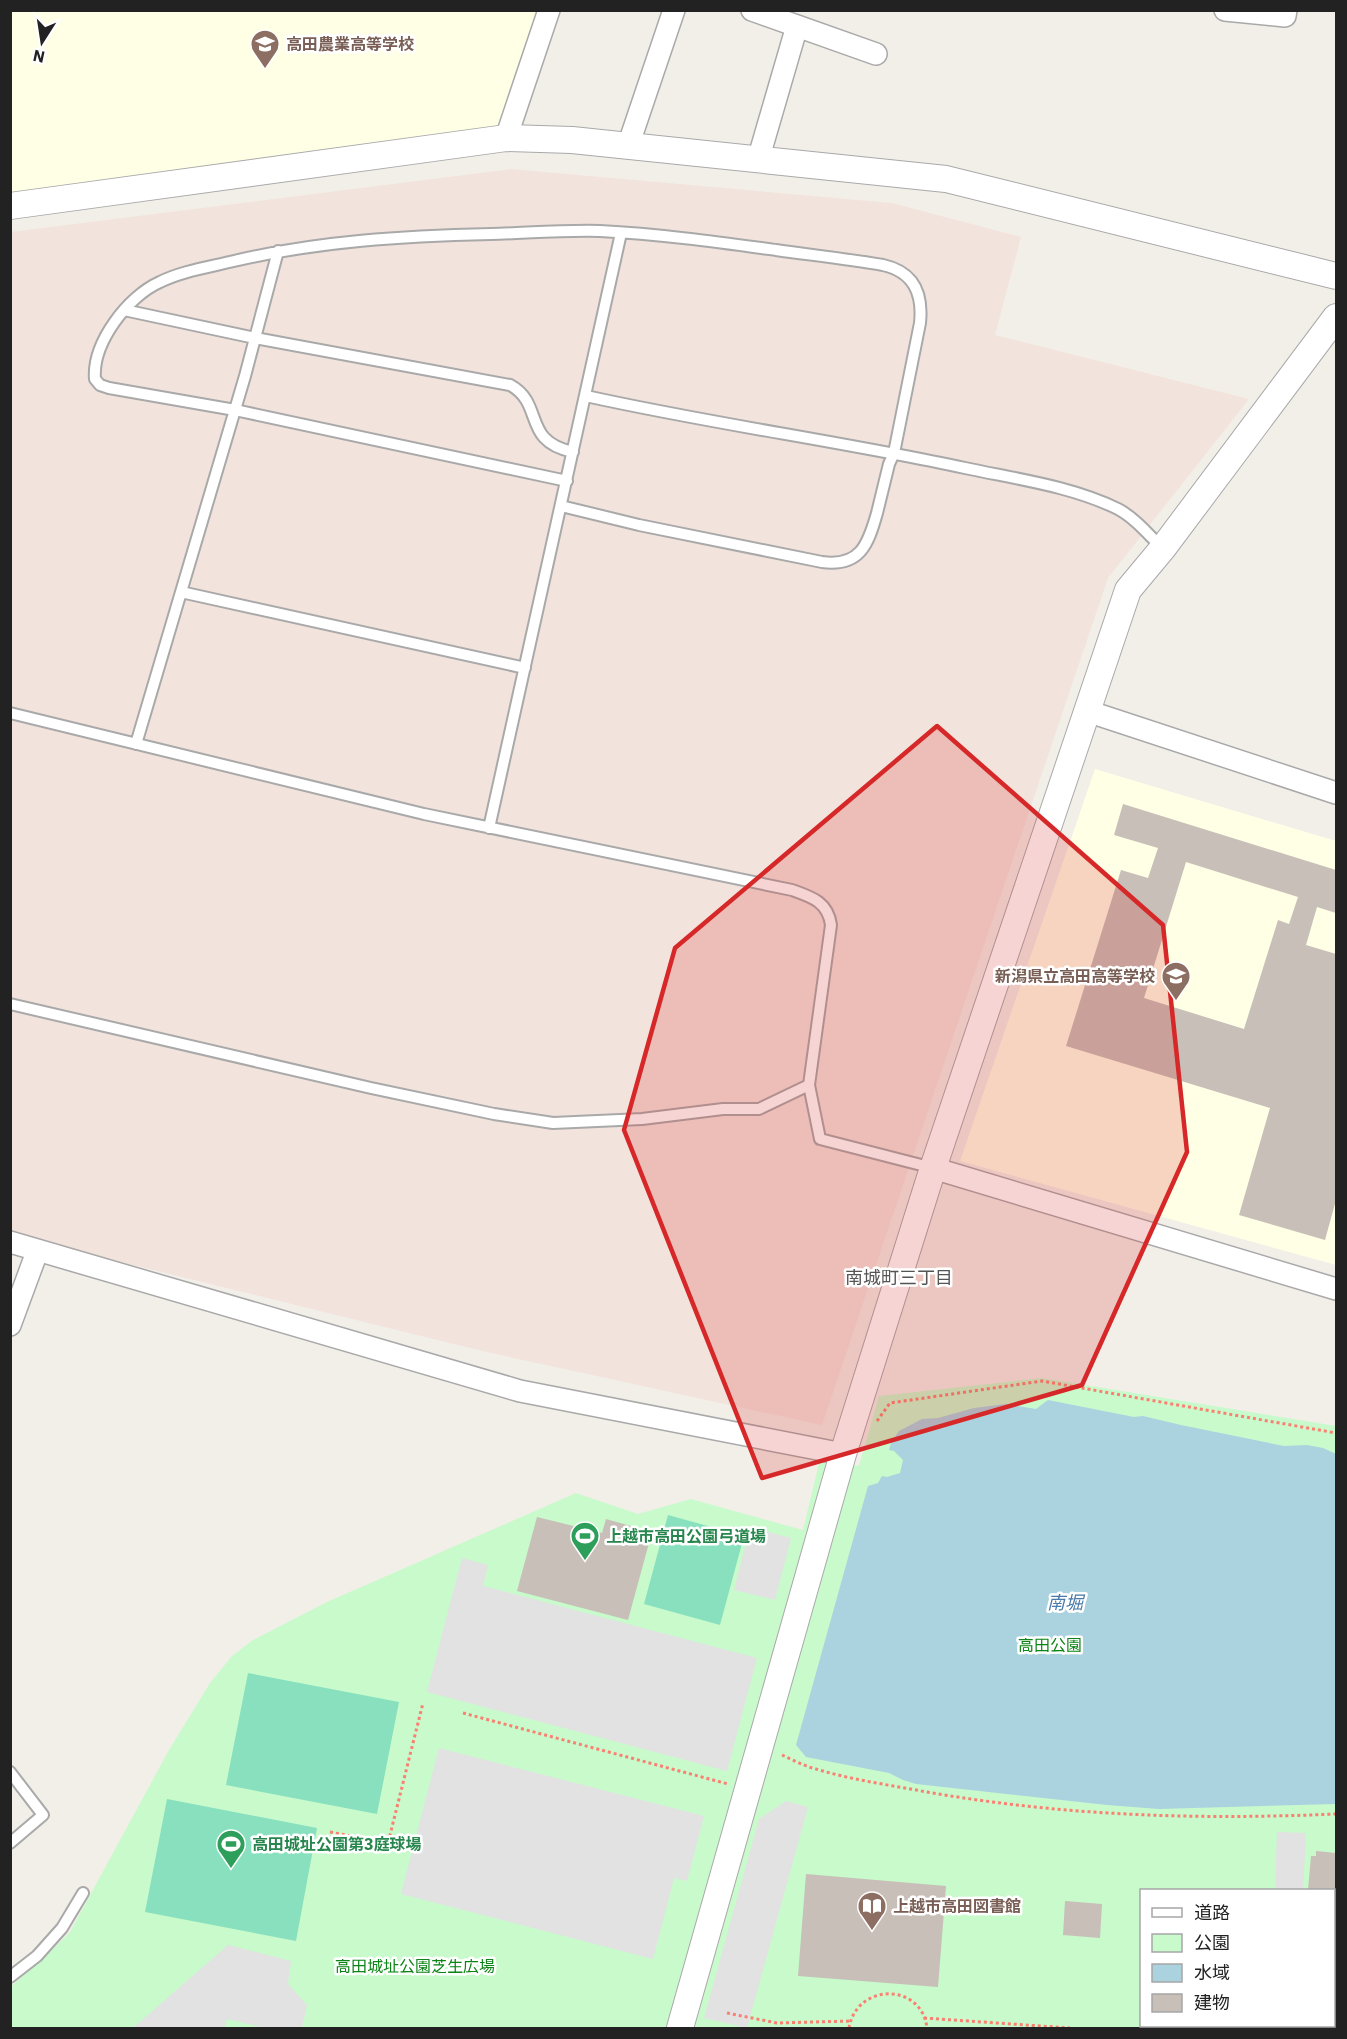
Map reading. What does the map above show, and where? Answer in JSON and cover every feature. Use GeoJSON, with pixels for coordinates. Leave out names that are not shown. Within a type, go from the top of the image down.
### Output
{"type":"FeatureCollection","features":[{"type":"Feature","properties":{"kind":"street"},"geometry":{"type":"LineString","coordinates":[[506,138],[549,10]]}},
{"type":"Feature","properties":{"kind":"street"},"geometry":{"type":"LineString","coordinates":[[628,146],[674,10]]}},
{"type":"Feature","properties":{"kind":"street"},"geometry":{"type":"LineString","coordinates":[[752,10],[876,54]]}},
{"type":"Feature","properties":{"kind":"street"},"geometry":{"type":"LineString","coordinates":[[1225,10],[1285,16],[1286,10]]}},
{"type":"Feature","properties":{"kind":"street"},"geometry":{"type":"LineString","coordinates":[[758,160],[797,26]]}},
{"type":"Feature","properties":{"kind":"street"},"geometry":{"type":"LineString","coordinates":[[10,206],[506,138],[572,140],[946,178],[1336,276]]}},
{"type":"Feature","properties":{"kind":"street"},"geometry":{"type":"LineString","coordinates":[[680,2028],[843,1454],[933,1168],[1128,590],[1163,548],[1336,317]]}},
{"type":"Feature","properties":{"kind":"street"},"geometry":{"type":"LineString","coordinates":[[1087,711],[1336,793]]}},
{"type":"Feature","properties":{"kind":"street"},"geometry":{"type":"LineString","coordinates":[[933,1168],[1336,1288]]}},
{"type":"Feature","properties":{"kind":"street"},"geometry":{"type":"LineString","coordinates":[[10,1242],[37,1252],[520,1391],[843,1454]]}},
{"type":"Feature","properties":{"kind":"street"},"geometry":{"type":"LineString","coordinates":[[10,1325],[37,1252]]}},
{"type":"Feature","properties":{"kind":"lane"},"geometry":{"type":"LineString","coordinates":[[561,506],[662,530],[822,562],[841,563],[861,552],[870,539],[889,464],[894,453],[921,306],[914,284],[903,272],[884,265],[695,239],[621,233],[577,231],[434,236],[331,244],[278,251],[161,281],[145,291],[124,310],[107,336],[94,373],[97,382],[129,393],[235,410],[567,481]]}},
{"type":"Feature","properties":{"kind":"lane"},"geometry":{"type":"LineString","coordinates":[[489,828],[621,233]]}},
{"type":"Feature","properties":{"kind":"lane"},"geometry":{"type":"LineString","coordinates":[[136,744],[235,410],[278,251]]}},
{"type":"Feature","properties":{"kind":"lane"},"geometry":{"type":"LineString","coordinates":[[124,310],[255,338],[510,386],[526,399],[542,437],[552,445],[573,452]]}},
{"type":"Feature","properties":{"kind":"lane"},"geometry":{"type":"LineString","coordinates":[[586,396],[644,409],[894,453],[1061,489],[1098,501],[1127,514],[1163,548]]}},
{"type":"Feature","properties":{"kind":"lane"},"geometry":{"type":"LineString","coordinates":[[181,592],[525,668]]}},
{"type":"Feature","properties":{"kind":"lane"},"geometry":{"type":"LineString","coordinates":[[10,713],[489,828],[792,891],[822,903],[829,912],[831,925],[809,1085],[819,1139],[933,1168]]}},
{"type":"Feature","properties":{"kind":"lane"},"geometry":{"type":"LineString","coordinates":[[10,1004],[371,1088],[483,1112],[553,1123],[642,1119],[723,1109],[759,1109],[809,1085]]}},
{"type":"Feature","properties":{"kind":"lane"},"geometry":{"type":"LineString","coordinates":[[10,1772],[44,1815],[10,1843]]}},
{"type":"Feature","properties":{"kind":"lane"},"geometry":{"type":"LineString","coordinates":[[10,1977],[37,1956],[63,1928],[83,1893]]}},
{"type":"Feature","properties":{"kind":"path"},"geometry":{"type":"LineString","coordinates":[[876,1423],[890,1403],[1041,1381],[1336,1433]]}},
{"type":"Feature","properties":{"kind":"path"},"geometry":{"type":"LineString","coordinates":[[330,1832],[388,1843],[423,1703]]}},
{"type":"Feature","properties":{"kind":"path"},"geometry":{"type":"LineString","coordinates":[[463,1713],[730,1785]]}},
{"type":"Feature","properties":{"kind":"path"},"geometry":{"type":"LineString","coordinates":[[782,1755],[814,1769],[874,1782],[958,1797],[1087,1812],[1177,1818],[1336,1814]]}},
{"type":"Feature","properties":{"kind":"path"},"geometry":{"type":"LineString","coordinates":[[849,2028],[861,2004],[879,1994],[890,1994],[909,2000],[917,2006],[927,2028]]}},
{"type":"Feature","properties":{"kind":"path"},"geometry":{"type":"LineString","coordinates":[[727,2013],[777,2023],[851,2021]]}},
{"type":"Feature","properties":{"kind":"path"},"geometry":{"type":"LineString","coordinates":[[924,2018],[1070,2028]]}},
{"type":"Feature","properties":{"kind":"highlighted area"},"geometry":{"type":"Polygon","coordinates":[[[937,726],[1163,925],[1187,1152],[1082,1385],[762,1478],[624,1130],[675,948],[937,726]]]}},
{"type":"Feature","properties":{"kind":"shaded area","name":"高田農業高等学校"},"geometry":{"type":"Polygon","coordinates":[[[10,11],[539,11],[501,128],[264,164],[11,192],[10,11]]]}},
{"type":"Feature","properties":{"kind":"shaded area"},"geometry":{"type":"Polygon","coordinates":[[[511,169],[892,203],[1021,237],[995,335],[1249,399],[1108,578],[822,1425],[482,1351],[11,1235],[11,232],[511,169]]]}},
{"type":"Feature","properties":{"kind":"shaded area","name":"新潟県立高田高等学校"},"geometry":{"type":"Polygon","coordinates":[[[1095,769],[1336,841],[1336,1265],[960,1161],[1095,769]]]}},
{"type":"Feature","properties":{"kind":"shaded area"},"geometry":{"type":"Polygon","coordinates":[[[750,1527],[791,1538],[775,1600],[734,1590],[750,1527]]]}},
{"type":"Feature","properties":{"kind":"shaded area"},"geometry":{"type":"Polygon","coordinates":[[[462,1558],[488,1565],[483,1586],[757,1658],[727,1771],[427,1692],[462,1558]]]}},
{"type":"Feature","properties":{"kind":"shaded area"},"geometry":{"type":"Polygon","coordinates":[[[439,1748],[704,1816],[687,1881],[674,1878],[653,1959],[401,1894],[439,1748]]]}},
{"type":"Feature","properties":{"kind":"shaded area"},"geometry":{"type":"Polygon","coordinates":[[[786,1801],[808,1807],[747,2028],[704,2018],[759,1819],[786,1801]]]}},
{"type":"Feature","properties":{"kind":"shaded area"},"geometry":{"type":"Polygon","coordinates":[[[1277,1832],[1306,1833],[1303,1889],[1275,1889],[1277,1832]]]}},
{"type":"Feature","properties":{"kind":"shaded area"},"geometry":{"type":"Polygon","coordinates":[[[228,1945],[291,1961],[288,1984],[307,2005],[302,2028],[265,2028],[227,2019],[224,2028],[133,2028],[228,1945]]]}},
{"type":"Feature","properties":{"kind":"green space","name":"高田公園"},"geometry":{"type":"Polygon","coordinates":[[[1042,1378],[1336,1426],[1336,2028],[11,2028],[10,1987],[70,1932],[169,1750],[210,1683],[232,1656],[253,1640],[327,1602],[576,1493],[638,1514],[691,1499],[803,1530],[820,1459],[859,1466],[879,1396],[1042,1378]]]}},
{"type":"Feature","properties":{"kind":"green space"},"geometry":{"type":"Polygon","coordinates":[[[668,1515],[744,1536],[720,1625],[644,1604],[668,1515]]]}},
{"type":"Feature","properties":{"kind":"green space","name":"高田城址公園第3庭球場"},"geometry":{"type":"Polygon","coordinates":[[[248,1673],[399,1702],[377,1814],[226,1785],[248,1673]]]}},
{"type":"Feature","properties":{"kind":"green space","name":"高田城址公園第3庭球場"},"geometry":{"type":"Polygon","coordinates":[[[167,1799],[317,1828],[296,1941],[145,1912],[167,1799]]]}},
{"type":"Feature","properties":{"kind":"water","name":"南堀"},"geometry":{"type":"Polygon","coordinates":[[[1048,1400],[1134,1417],[1143,1416],[1284,1446],[1307,1445],[1323,1448],[1336,1454],[1336,1804],[1159,1809],[1107,1805],[916,1784],[889,1773],[806,1757],[796,1745],[868,1486],[878,1483],[882,1476],[887,1477],[900,1473],[903,1460],[894,1451],[889,1450],[899,1431],[922,1419],[938,1418],[974,1408],[1006,1404],[1036,1409],[1048,1400]]]}},
{"type":"Feature","properties":{"kind":"building"},"geometry":{"type":"Polygon","coordinates":[[[1123,804],[1336,870],[1336,913],[1317,907],[1306,945],[1336,954],[1336,1200],[1325,1240],[1239,1215],[1270,1108],[1066,1046],[1121,870],[1148,878],[1158,848],[1114,835],[1123,804]],[[1186,862],[1144,998],[1244,1029],[1278,920],[1289,924],[1298,897],[1186,862]]]}},
{"type":"Feature","properties":{"kind":"building","name":"上越市高田公園弓道場"},"geometry":{"type":"Polygon","coordinates":[[[537,1517],[602,1533],[606,1519],[652,1532],[628,1620],[517,1591],[537,1517]]]}},
{"type":"Feature","properties":{"kind":"building"},"geometry":{"type":"Polygon","coordinates":[[[1316,1851],[1336,1853],[1336,1890],[1308,1889],[1311,1856],[1316,1856],[1316,1851]]]}},
{"type":"Feature","properties":{"kind":"building","name":"上越市高田図書館"},"geometry":{"type":"Polygon","coordinates":[[[806,1874],[946,1886],[938,1987],[798,1976],[806,1874]]]}},
{"type":"Feature","properties":{"kind":"building"},"geometry":{"type":"Polygon","coordinates":[[[1065,1901],[1102,1904],[1100,1938],[1063,1935],[1065,1901]]]}},
{"type":"Feature","properties":{"kind":"place","name":"高田農業高等学校"},"geometry":{"type":"Point","coordinates":[265,70]}},
{"type":"Feature","properties":{"kind":"place","name":"新潟県立高田高等学校"},"geometry":{"type":"Point","coordinates":[1176,1002]}},
{"type":"Feature","properties":{"kind":"place","name":"上越市高田公園弓道場"},"geometry":{"type":"Point","coordinates":[585,1562]}},
{"type":"Feature","properties":{"kind":"place","name":"高田城址公園第3庭球場"},"geometry":{"type":"Point","coordinates":[231,1870]}},
{"type":"Feature","properties":{"kind":"place","name":"上越市高田図書館"},"geometry":{"type":"Point","coordinates":[872,1932]}},
{"type":"Feature","properties":{"kind":"district","name":"南城町三丁目"},"geometry":{"type":"Point","coordinates":[899,1278]}},
{"type":"Feature","properties":{"kind":"park label","name":"高田城址公園芝生広場"},"geometry":{"type":"Point","coordinates":[415,1966]}}]}
